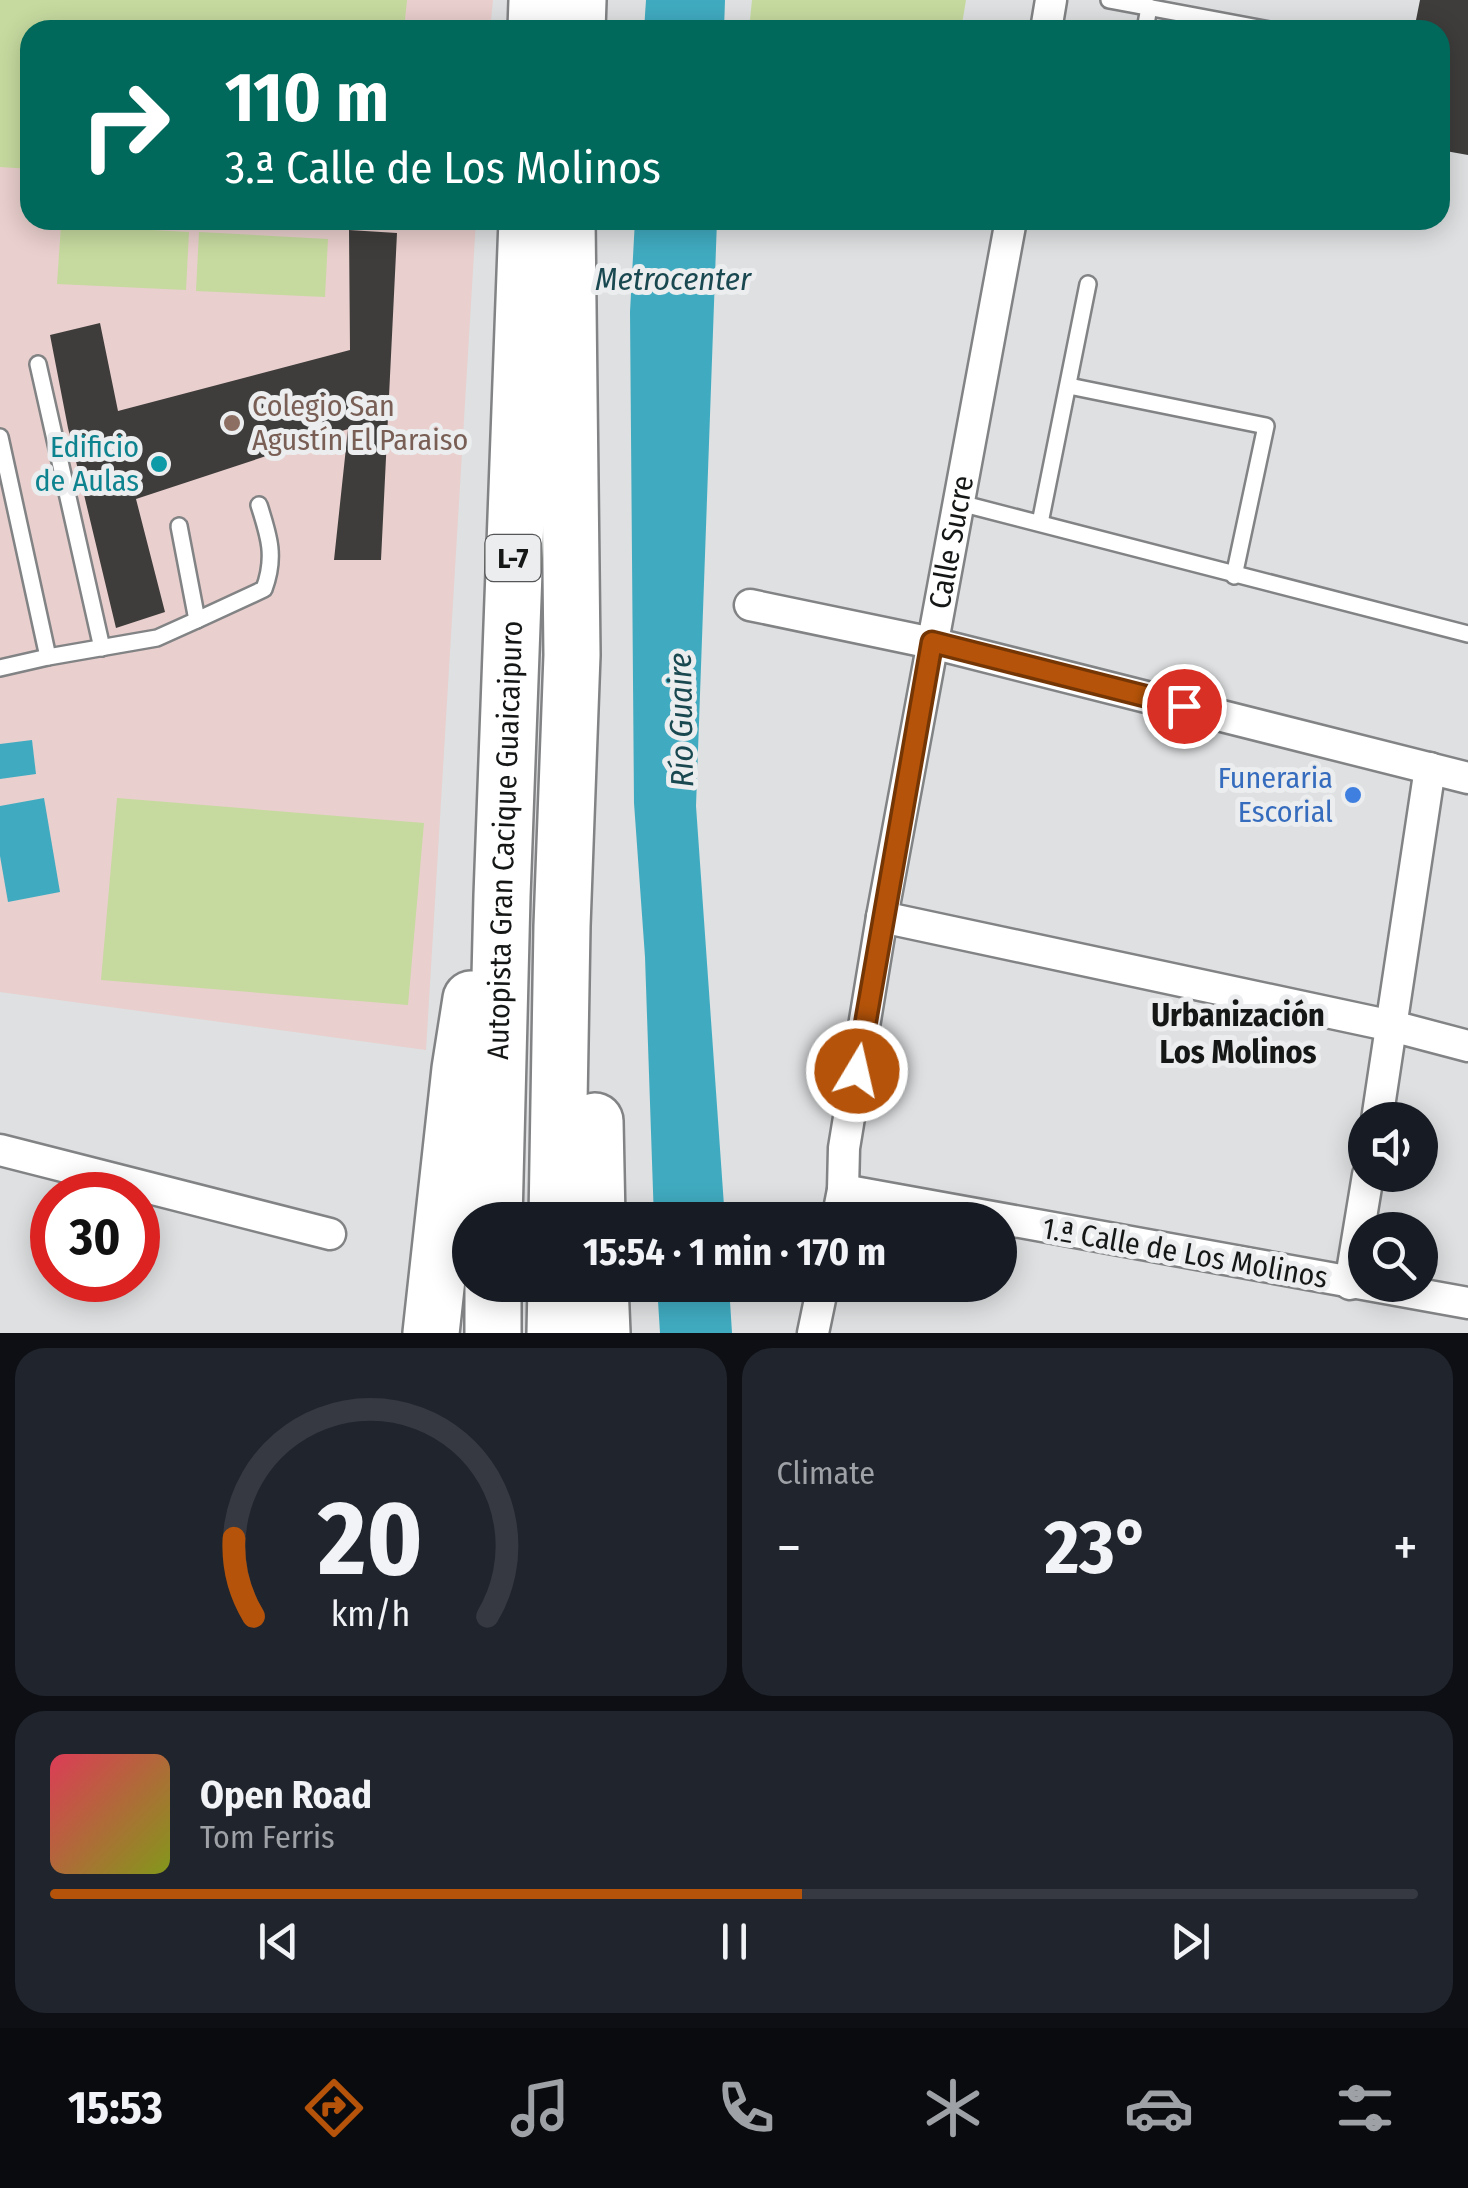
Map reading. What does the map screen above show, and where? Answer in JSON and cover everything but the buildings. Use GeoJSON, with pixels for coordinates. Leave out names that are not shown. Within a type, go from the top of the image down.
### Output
{"type":"FeatureCollection","features":[{"type":"Feature","properties":{"kind":"highway","name":"Autopista Gran Cacique Guaicaipuro"},"geometry":{"type":"LineString","coordinates":[[494,1202],[527,230]]}},
{"type":"Feature","properties":{"kind":"highway","name":"Autopista Gran Cacique Guaicaipuro"},"geometry":{"type":"LineString","coordinates":[[557,1202],[572,655],[568,230]]}},
{"type":"Feature","properties":{"kind":"highway"},"geometry":{"type":"LineString","coordinates":[[572,655],[590,767],[597,1202]]}},
{"type":"Feature","properties":{"kind":"highway"},"geometry":{"type":"LineString","coordinates":[[431,1333],[469,1011],[502,896]]}},
{"type":"Feature","properties":{"kind":"highway"},"geometry":{"type":"LineString","coordinates":[[493,1333],[494,1302]]}},
{"type":"Feature","properties":{"kind":"highway"},"geometry":{"type":"LineString","coordinates":[[555,1333],[556,1302]]}},
{"type":"Feature","properties":{"kind":"highway"},"geometry":{"type":"LineString","coordinates":[[601,1302],[602,1333]]}},
{"type":"Feature","properties":{"kind":"street","name":"Calle Sucre"},"geometry":{"type":"LineString","coordinates":[[840,1202],[844,1148],[882,917],[1010,230]]}},
{"type":"Feature","properties":{"kind":"street"},"geometry":{"type":"LineString","coordinates":[[750,604],[932,642],[1468,778]]}},
{"type":"Feature","properties":{"kind":"street"},"geometry":{"type":"LineString","coordinates":[[1379,1102],[1430,768]]}},
{"type":"Feature","properties":{"kind":"street"},"geometry":{"type":"LineString","coordinates":[[882,917],[1392,1026],[1468,1046]]}},
{"type":"Feature","properties":{"kind":"street"},"geometry":{"type":"LineString","coordinates":[[0,1150],[330,1234]]}},
{"type":"Feature","properties":{"kind":"street","name":"1.ª Calle de Los Molinos"},"geometry":{"type":"LineString","coordinates":[[1017,1232],[1348,1284]]}},
{"type":"Feature","properties":{"kind":"street","name":"1.ª Calle de Los Molinos"},"geometry":{"type":"LineString","coordinates":[[1438,1298],[1468,1303]]}},
{"type":"Feature","properties":{"kind":"street"},"geometry":{"type":"LineString","coordinates":[[814,1333],[820,1302]]}},
{"type":"Feature","properties":{"kind":"lane"},"geometry":{"type":"LineString","coordinates":[[1109,0],[1217,20]]}},
{"type":"Feature","properties":{"kind":"lane"},"geometry":{"type":"LineString","coordinates":[[1147,20],[1149,7]]}},
{"type":"Feature","properties":{"kind":"lane"},"geometry":{"type":"LineString","coordinates":[[1040,523],[1088,284]]}},
{"type":"Feature","properties":{"kind":"lane"},"geometry":{"type":"LineString","coordinates":[[38,364],[102,648]]}},
{"type":"Feature","properties":{"kind":"lane"},"geometry":{"type":"LineString","coordinates":[[1069,386],[1266,426],[1234,576]]}},
{"type":"Feature","properties":{"kind":"lane"},"geometry":{"type":"LineString","coordinates":[[0,437],[48,657]]}},
{"type":"Feature","properties":{"kind":"lane"},"geometry":{"type":"LineString","coordinates":[[960,503],[1468,634]]}},
{"type":"Feature","properties":{"kind":"lane"},"geometry":{"type":"LineString","coordinates":[[0,668],[157,638],[264,588],[272,567],[272,542],[259,505]]}},
{"type":"Feature","properties":{"kind":"lane"},"geometry":{"type":"LineString","coordinates":[[179,526],[197,620]]}},
{"type":"Feature","properties":{"kind":"shaded area","name":"Colegio San Agustín El Paraiso"},"geometry":{"type":"Polygon","coordinates":[[[0,0],[493,0],[491,20],[20,20],[20,230],[475,230],[426,1050],[0,992],[0,0]]]}},
{"type":"Feature","properties":{"kind":"green space"},"geometry":{"type":"Polygon","coordinates":[[[0,0],[407,0],[405,20],[20,20],[20,168],[0,167],[0,0]]]}},
{"type":"Feature","properties":{"kind":"green space"},"geometry":{"type":"Polygon","coordinates":[[[752,0],[966,0],[963,20],[750,20],[752,0]]]}},
{"type":"Feature","properties":{"kind":"green space"},"geometry":{"type":"Polygon","coordinates":[[[61,230],[189,232],[186,290],[57,284],[61,230]]]}},
{"type":"Feature","properties":{"kind":"green space"},"geometry":{"type":"Polygon","coordinates":[[[199,232],[328,239],[325,297],[196,291],[199,232]]]}},
{"type":"Feature","properties":{"kind":"green space"},"geometry":{"type":"Polygon","coordinates":[[[117,798],[424,823],[408,1005],[101,980],[117,798]]]}},
{"type":"Feature","properties":{"kind":"water"},"geometry":{"type":"Polygon","coordinates":[[[646,0],[725,0],[724,20],[645,20],[646,0]]]}},
{"type":"Feature","properties":{"kind":"water","name":"Metrocenter"},"geometry":{"type":"Polygon","coordinates":[[[634,230],[717,230],[696,806],[724,1202],[653,1202],[645,957],[634,803],[630,312],[634,230]]]}},
{"type":"Feature","properties":{"kind":"water"},"geometry":{"type":"Polygon","coordinates":[[[32,740],[36,774],[0,779],[0,744],[32,740]]]}},
{"type":"Feature","properties":{"kind":"water"},"geometry":{"type":"Polygon","coordinates":[[[44,798],[60,892],[8,902],[0,856],[0,806],[44,798]]]}},
{"type":"Feature","properties":{"kind":"water"},"geometry":{"type":"Polygon","coordinates":[[[658,1302],[730,1302],[732,1333],[660,1333],[658,1302]]]}},
{"type":"Feature","properties":{"kind":"place","name":"Colegio San Agustín El Paraiso"},"geometry":{"type":"Point","coordinates":[232,423]}},
{"type":"Feature","properties":{"kind":"place","name":"Edificio de Aulas"},"geometry":{"type":"Point","coordinates":[159,464]}},
{"type":"Feature","properties":{"kind":"place","name":"Funeraria Escorial"},"geometry":{"type":"Point","coordinates":[1353,795]}},
{"type":"Feature","properties":{"kind":"district","name":"Urbanización Los Molinos"},"geometry":{"type":"Point","coordinates":[1238,1034]}},
{"type":"Feature","properties":{"kind":"route"},"geometry":{"type":"LineString","coordinates":[[857,1071],[932,642],[1184,706]]}},
{"type":"Feature","properties":{"kind":"water label","name":"Río Guaire"},"geometry":{"type":"Point","coordinates":[681,720]}}]}
